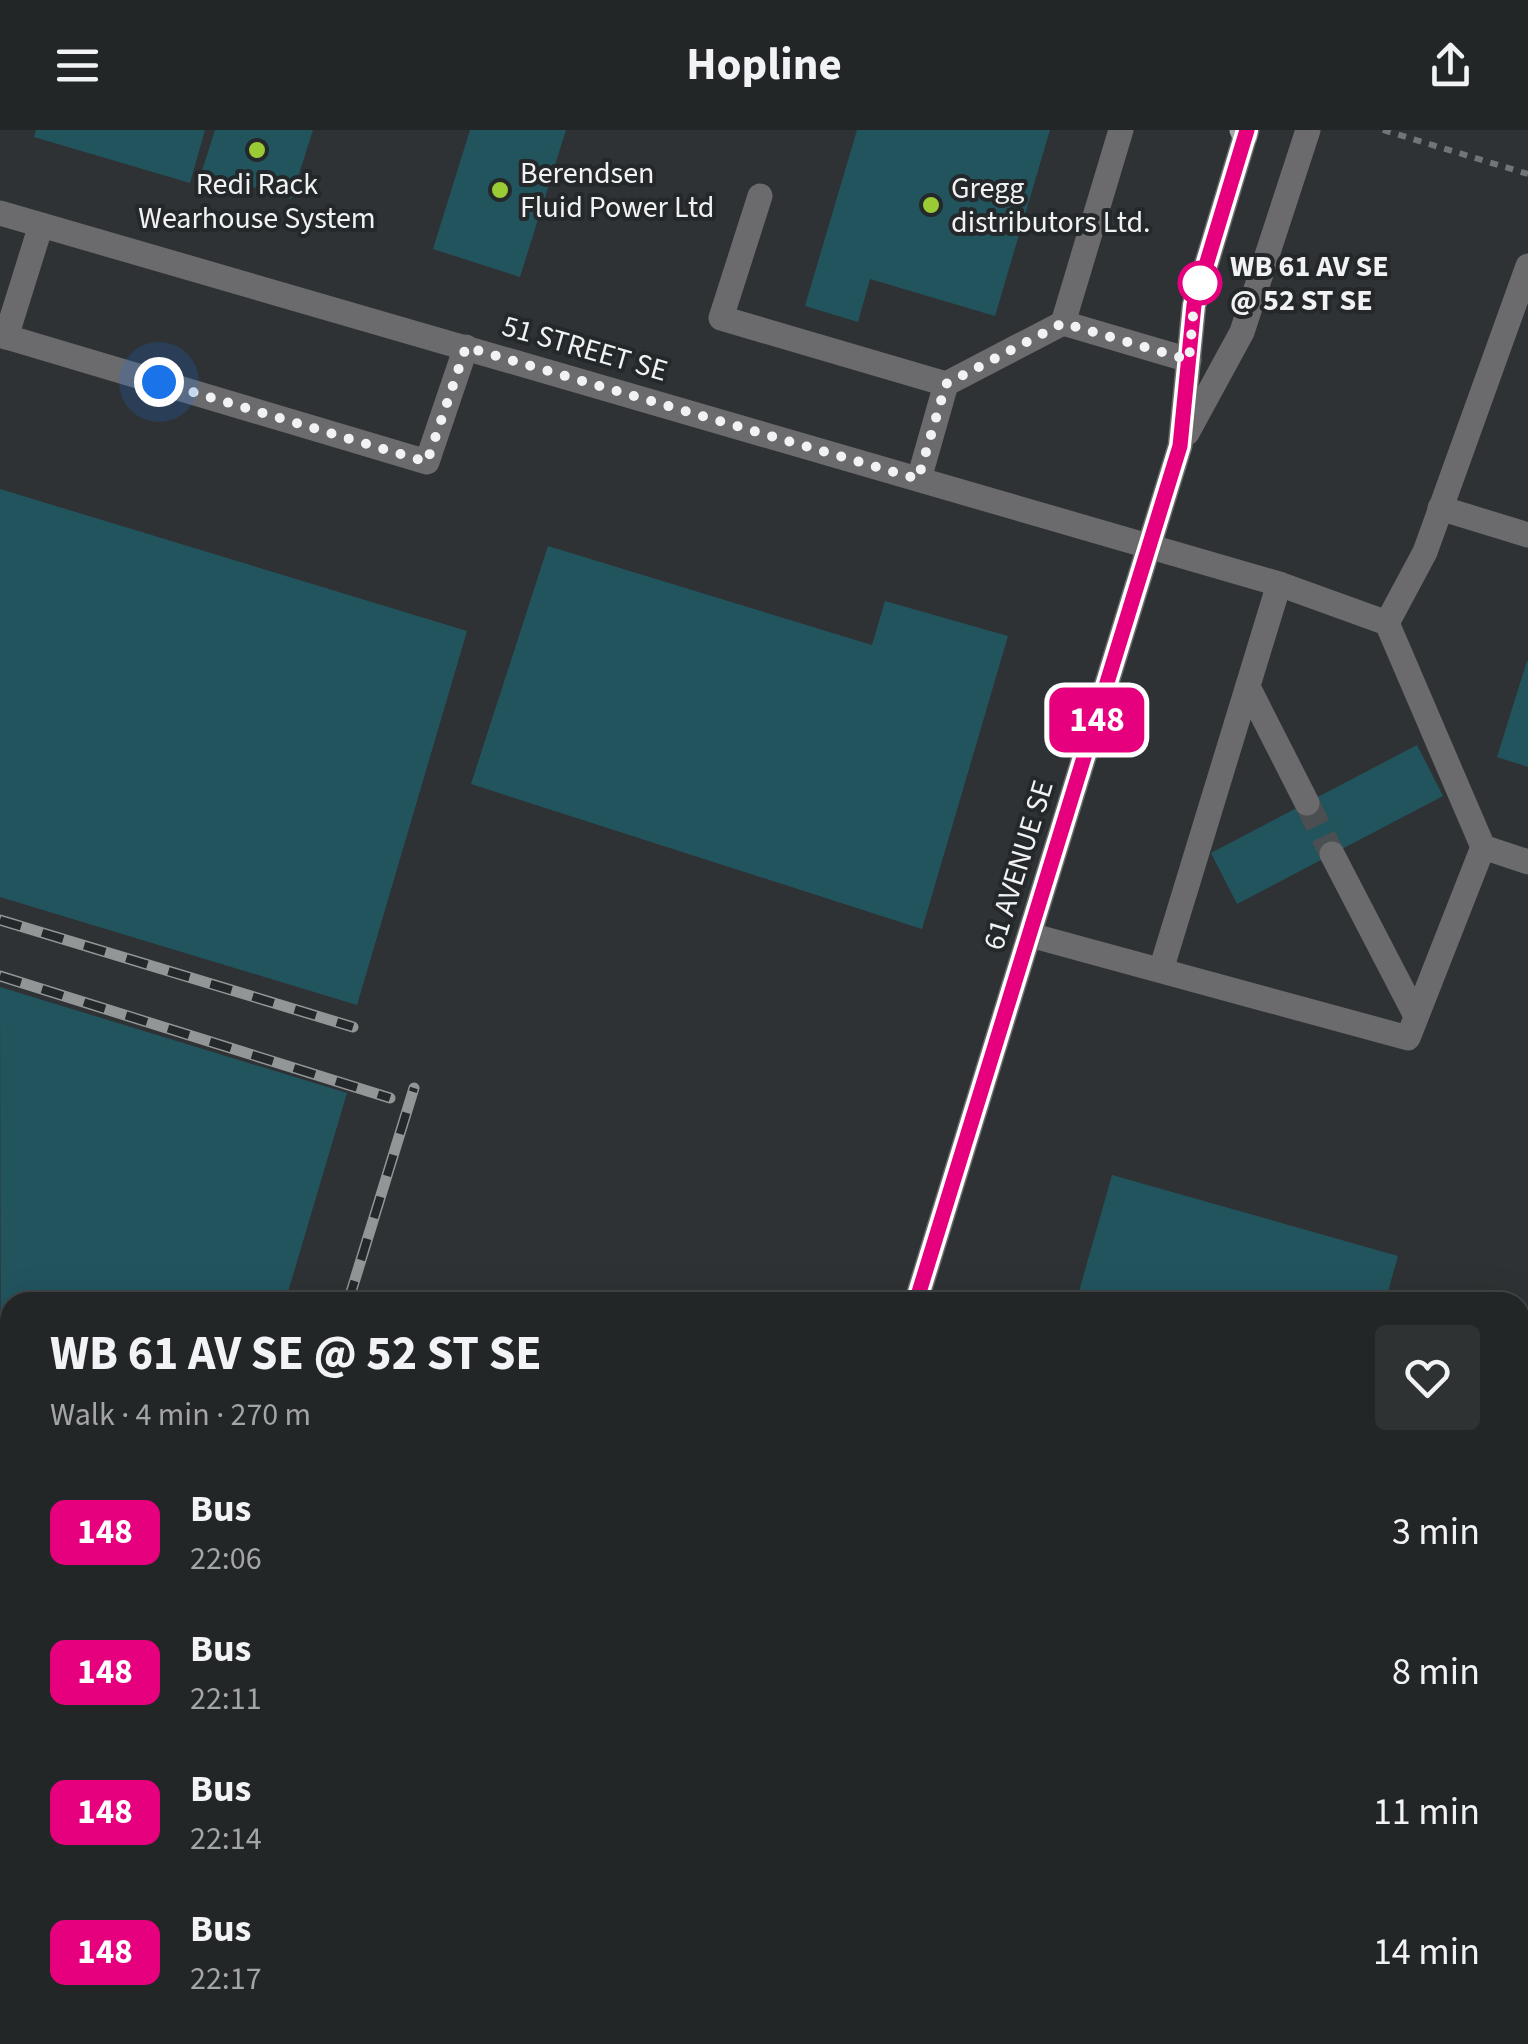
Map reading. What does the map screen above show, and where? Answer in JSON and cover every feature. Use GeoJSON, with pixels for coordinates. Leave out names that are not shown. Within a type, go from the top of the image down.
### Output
{"type":"FeatureCollection","features":[{"type":"Feature","properties":{"kind":"street"},"geometry":{"type":"LineString","coordinates":[[1063,323],[1121,130]]}},
{"type":"Feature","properties":{"kind":"street","name":"61 AVENUE SE"},"geometry":{"type":"LineString","coordinates":[[1180,446],[1242,332],[1308,130]]}},
{"type":"Feature","properties":{"kind":"street","name":"61 AVENUE SE"},"geometry":{"type":"LineString","coordinates":[[919,1292],[1180,446],[1194,305],[1245,132]]}},
{"type":"Feature","properties":{"kind":"street"},"geometry":{"type":"LineString","coordinates":[[760,196],[721,318],[946,384],[1063,323],[1189,360]]}},
{"type":"Feature","properties":{"kind":"street","name":"51 STREET SE"},"geometry":{"type":"LineString","coordinates":[[0,212],[1279,584],[1387,623]]}},
{"type":"Feature","properties":{"kind":"street"},"geometry":{"type":"LineString","coordinates":[[41,225],[3,336],[427,462],[466,347]]}},
{"type":"Feature","properties":{"kind":"street"},"geometry":{"type":"LineString","coordinates":[[1030,935],[1408,1038],[1483,847],[1387,623],[1425,552],[1528,266]]}},
{"type":"Feature","properties":{"kind":"street"},"geometry":{"type":"LineString","coordinates":[[918,479],[946,384]]}},
{"type":"Feature","properties":{"kind":"street"},"geometry":{"type":"LineString","coordinates":[[1440,508],[1528,535]]}},
{"type":"Feature","properties":{"kind":"street"},"geometry":{"type":"LineString","coordinates":[[1161,970],[1279,584]]}},
{"type":"Feature","properties":{"kind":"street"},"geometry":{"type":"LineString","coordinates":[[1248,687],[1307,803]]}},
{"type":"Feature","properties":{"kind":"street"},"geometry":{"type":"LineString","coordinates":[[1483,847],[1528,862]]}},
{"type":"Feature","properties":{"kind":"street"},"geometry":{"type":"LineString","coordinates":[[1332,854],[1416,1016]]}},
{"type":"Feature","properties":{"kind":"path"},"geometry":{"type":"LineString","coordinates":[[1383,130],[1528,174]]}},
{"type":"Feature","properties":{"kind":"building"},"geometry":{"type":"Polygon","coordinates":[[[36,130],[205,130],[190,183],[34,137],[36,130]]]}},
{"type":"Feature","properties":{"kind":"building","name":"Redi Rack Wearhouse System"},"geometry":{"type":"Polygon","coordinates":[[[215,130],[313,130],[291,199],[202,171],[215,130]]]}},
{"type":"Feature","properties":{"kind":"building","name":"Berendsen Fluid Power Ltd"},"geometry":{"type":"Polygon","coordinates":[[[470,130],[566,130],[520,277],[433,249],[470,130]]]}},
{"type":"Feature","properties":{"kind":"building","name":"Gregg distributors Ltd."},"geometry":{"type":"Polygon","coordinates":[[[857,130],[1050,130],[995,316],[870,279],[858,322],[805,306],[857,130]]]}},
{"type":"Feature","properties":{"kind":"building"},"geometry":{"type":"Polygon","coordinates":[[[0,489],[467,631],[357,1005],[0,897],[0,489]]]}},
{"type":"Feature","properties":{"kind":"building"},"geometry":{"type":"Polygon","coordinates":[[[548,546],[872,645],[885,601],[1008,636],[922,929],[471,784],[548,546]]]}},
{"type":"Feature","properties":{"kind":"building"},"geometry":{"type":"Polygon","coordinates":[[[1528,661],[1528,767],[1497,757],[1528,661]]]}},
{"type":"Feature","properties":{"kind":"building"},"geometry":{"type":"Polygon","coordinates":[[[1417,745],[1443,796],[1237,904],[1211,853],[1417,745]]]}},
{"type":"Feature","properties":{"kind":"building"},"geometry":{"type":"Polygon","coordinates":[[[0,987],[347,1093],[288,1292],[1,1292],[0,987]]]}},
{"type":"Feature","properties":{"kind":"building"},"geometry":{"type":"Polygon","coordinates":[[[1112,1175],[1398,1256],[1388,1292],[1079,1292],[1112,1175]]]}},
{"type":"Feature","properties":{"kind":"tunnel"},"geometry":{"type":"LineString","coordinates":[[1307,803],[1332,854]]}},
{"type":"Feature","properties":{"kind":"railway"},"geometry":{"type":"LineString","coordinates":[[0,920],[353,1027]]}},
{"type":"Feature","properties":{"kind":"railway"},"geometry":{"type":"LineString","coordinates":[[0,976],[390,1098]]}},
{"type":"Feature","properties":{"kind":"railway"},"geometry":{"type":"LineString","coordinates":[[351,1292],[414,1088]]}},
{"type":"Feature","properties":{"kind":"bus line","name":"148"},"geometry":{"type":"LineString","coordinates":[[919,1292],[1180,446],[1194,305],[1247,130]]}},
{"type":"Feature","properties":{"kind":"place","name":"Redi Rack Wearhouse System"},"geometry":{"type":"Point","coordinates":[257,150]}},
{"type":"Feature","properties":{"kind":"place","name":"Berendsen Fluid Power Ltd"},"geometry":{"type":"Point","coordinates":[500,190]}},
{"type":"Feature","properties":{"kind":"place","name":"Gregg distributors Ltd."},"geometry":{"type":"Point","coordinates":[931,205]}},
{"type":"Feature","properties":{"kind":"place","name":"WB 61 AV SE @ 52 ST SE"},"geometry":{"type":"Point","coordinates":[1200,283]}},
{"type":"Feature","properties":{"kind":"route"},"geometry":{"type":"LineString","coordinates":[[159,382],[427,462],[466,347],[918,479],[946,384],[1063,323],[1189,360],[1194,305],[1204,271],[1200,283]]}}]}
